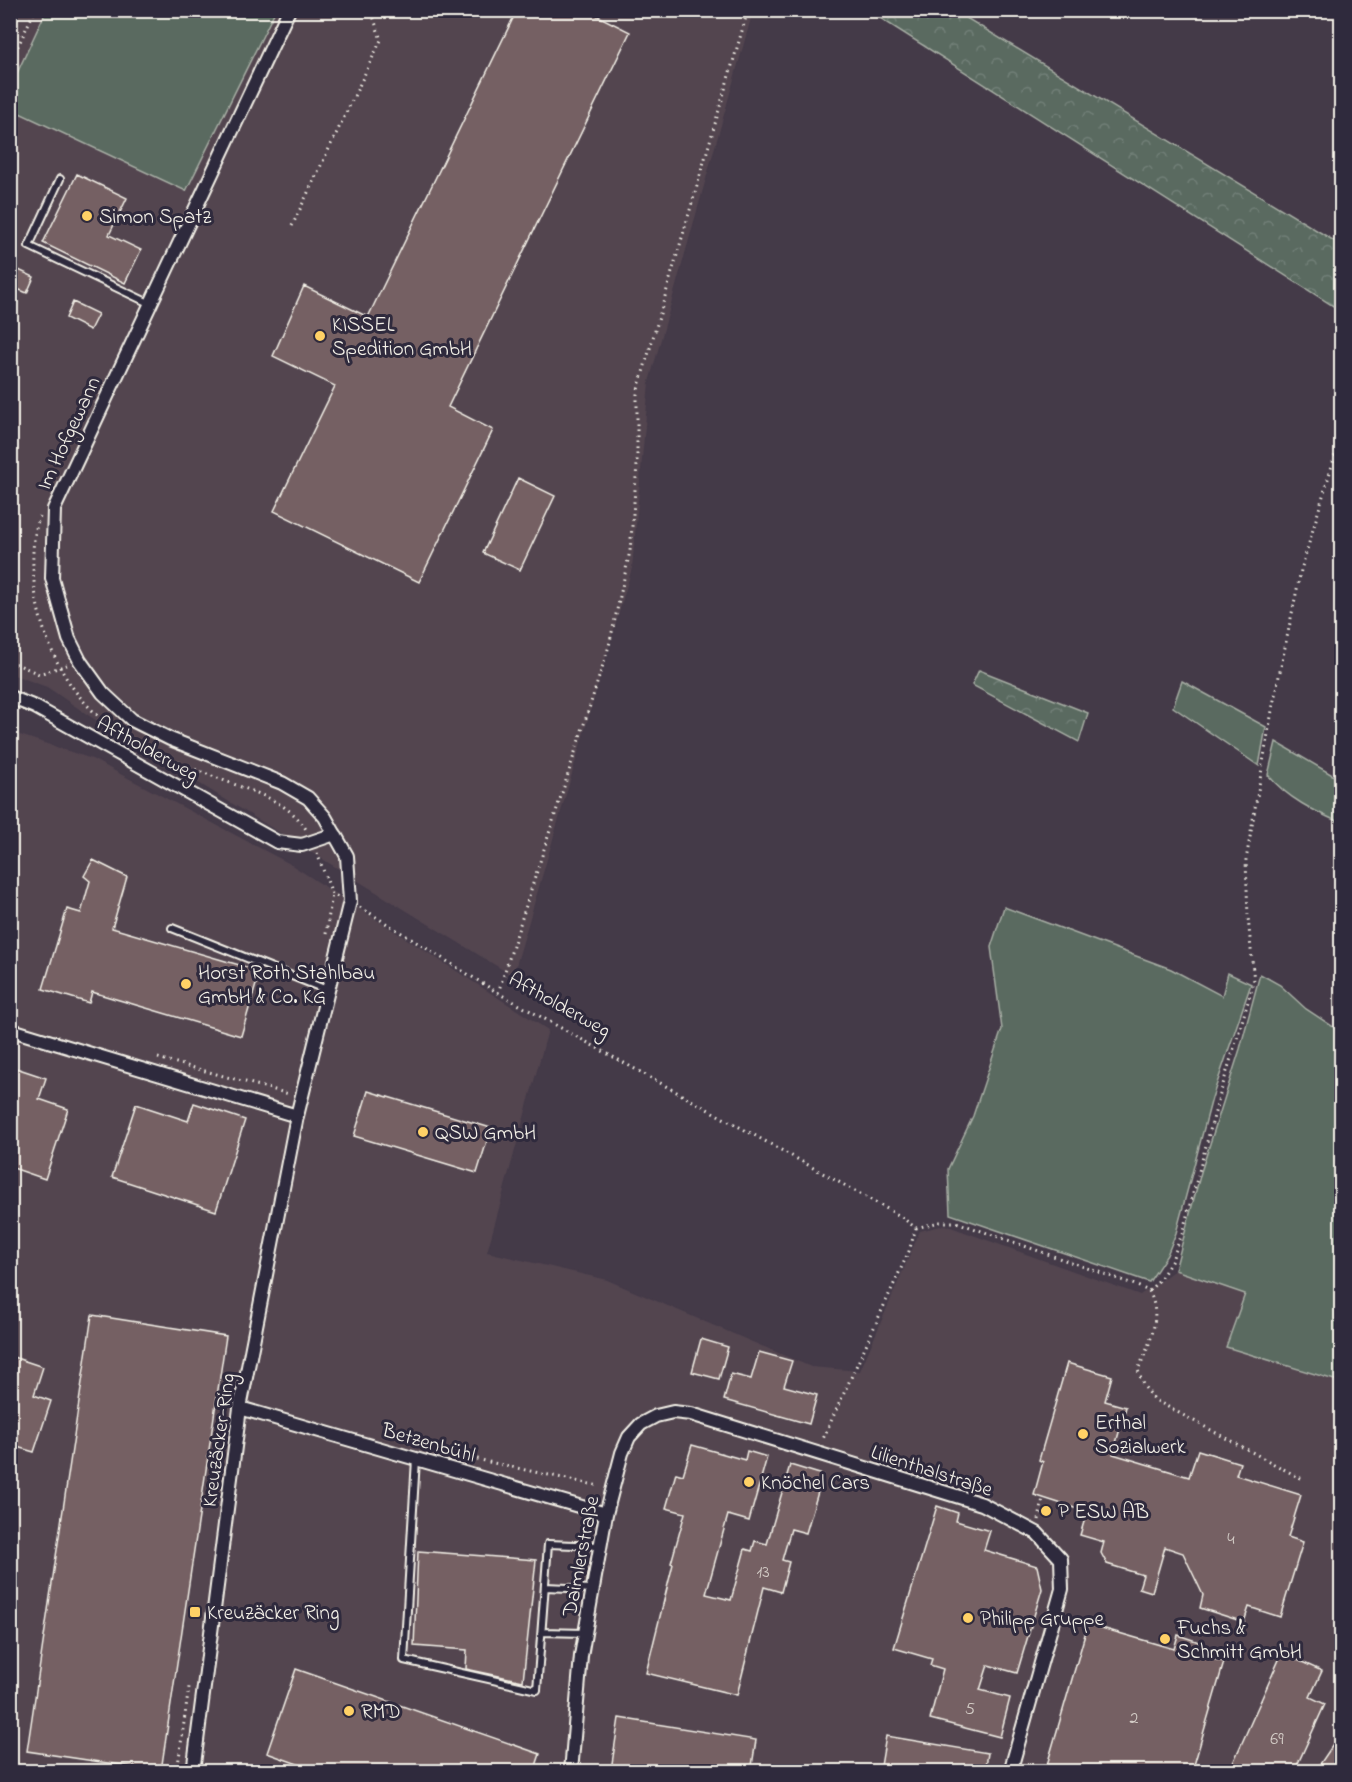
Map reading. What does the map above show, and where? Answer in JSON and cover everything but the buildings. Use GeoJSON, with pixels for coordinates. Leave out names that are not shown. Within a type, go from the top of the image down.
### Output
{"type":"FeatureCollection","features":[{"type":"Feature","properties":{"kind":"street","name":"Im Hofgewann"},"geometry":{"type":"LineString","coordinates":[[289,10],[54,509],[52,578],[69,639],[80,661],[104,693],[132,720],[170,739],[282,783],[308,798],[326,817],[335,834]]}},
{"type":"Feature","properties":{"kind":"street","name":"Aftholderweg"},"geometry":{"type":"LineString","coordinates":[[10,697],[35,707],[277,842],[302,845],[335,834]]}},
{"type":"Feature","properties":{"kind":"street"},"geometry":{"type":"LineString","coordinates":[[335,834],[347,856],[350,901]]}},
{"type":"Feature","properties":{"kind":"street","name":"Kreuzäcker-Ring"},"geometry":{"type":"LineString","coordinates":[[193,1772],[240,1408],[297,1116],[350,901]]}},
{"type":"Feature","properties":{"kind":"street"},"geometry":{"type":"LineString","coordinates":[[10,1032],[26,1034],[297,1116]]}},
{"type":"Feature","properties":{"kind":"street","name":"Betzenbühl"},"geometry":{"type":"LineString","coordinates":[[240,1408],[606,1514]]}},
{"type":"Feature","properties":{"kind":"street","name":"Daimlerstraße"},"geometry":{"type":"LineString","coordinates":[[572,1772],[581,1656],[606,1514],[622,1453],[629,1437],[641,1424],[656,1416],[673,1412],[706,1419]]}},
{"type":"Feature","properties":{"kind":"street","name":"Lilienthalstraße"},"geometry":{"type":"LineString","coordinates":[[706,1419],[982,1504],[1036,1533],[1060,1559],[1062,1589],[1010,1772]]}},
{"type":"Feature","properties":{"kind":"lane"},"geometry":{"type":"LineString","coordinates":[[60,179],[29,246],[151,304]]}},
{"type":"Feature","properties":{"kind":"lane"},"geometry":{"type":"LineString","coordinates":[[172,927],[327,990]]}},
{"type":"Feature","properties":{"kind":"lane"},"geometry":{"type":"LineString","coordinates":[[416,1459],[404,1660],[537,1690],[548,1544],[601,1546]]}},
{"type":"Feature","properties":{"kind":"lane"},"geometry":{"type":"LineString","coordinates":[[545,1587],[593,1589]]}},
{"type":"Feature","properties":{"kind":"lane"},"geometry":{"type":"LineString","coordinates":[[542,1632],[585,1633]]}},
{"type":"Feature","properties":{"kind":"path"},"geometry":{"type":"LineString","coordinates":[[10,63],[35,10]]}},
{"type":"Feature","properties":{"kind":"path"},"geometry":{"type":"LineString","coordinates":[[292,226],[381,40],[372,10]]}},
{"type":"Feature","properties":{"kind":"path"},"geometry":{"type":"LineString","coordinates":[[498,993],[609,646],[630,551],[638,465],[637,393],[748,10]]}},
{"type":"Feature","properties":{"kind":"path"},"geometry":{"type":"LineString","coordinates":[[1149,1291],[1171,1262],[1182,1234],[1218,1101],[1254,982],[1246,860],[1301,570],[1341,432]]}},
{"type":"Feature","properties":{"kind":"path","name":"Aftholderweg"},"geometry":{"type":"LineString","coordinates":[[41,514],[36,524],[32,567],[37,605],[49,646],[59,668],[82,700],[111,727],[146,749],[274,799],[302,822],[313,841],[332,894],[350,901],[498,993],[880,1204],[916,1228]]}},
{"type":"Feature","properties":{"kind":"path"},"geometry":{"type":"LineString","coordinates":[[10,662],[39,674],[80,661]]}},
{"type":"Feature","properties":{"kind":"path"},"geometry":{"type":"LineString","coordinates":[[817,1454],[909,1251],[916,1228],[939,1222],[956,1222],[1149,1291],[1155,1302],[1156,1317],[1148,1348],[1138,1370],[1143,1385],[1155,1400],[1302,1479]]}},
{"type":"Feature","properties":{"kind":"path"},"geometry":{"type":"LineString","coordinates":[[413,1443],[613,1489]]}},
{"type":"Feature","properties":{"kind":"path"},"geometry":{"type":"LineString","coordinates":[[1042,1503],[1043,1498]]}},
{"type":"Feature","properties":{"kind":"shaded area","name":"KISSEL Spedition GmbH"},"geometry":{"type":"Polygon","coordinates":[[[11,11],[753,11],[649,382],[632,568],[513,976],[91,717],[47,687],[11,674],[11,11]]]}},
{"type":"Feature","properties":{"kind":"shaded area"},"geometry":{"type":"Polygon","coordinates":[[[11,732],[92,759],[290,864],[548,1030],[487,1252],[607,1280],[811,1367],[860,1371],[920,1231],[945,1225],[1140,1295],[1175,1270],[1246,1293],[1227,1347],[1341,1382],[1341,1771],[11,1772],[11,732]]]}},
{"type":"Feature","properties":{"kind":"green space"},"geometry":{"type":"Polygon","coordinates":[[[46,10],[275,11],[186,191],[11,109],[11,86],[46,10]]]}},
{"type":"Feature","properties":{"kind":"green space"},"geometry":{"type":"Polygon","coordinates":[[[869,11],[955,11],[1341,245],[1341,311],[869,11]]]}},
{"type":"Feature","properties":{"kind":"green space"},"geometry":{"type":"Polygon","coordinates":[[[979,670],[1088,713],[1079,742],[972,685],[979,670]]]}},
{"type":"Feature","properties":{"kind":"green space"},"geometry":{"type":"Polygon","coordinates":[[[1182,681],[1266,727],[1259,766],[1173,707],[1182,681]]]}},
{"type":"Feature","properties":{"kind":"green space"},"geometry":{"type":"Polygon","coordinates":[[[1276,742],[1341,780],[1341,823],[1293,798],[1268,775],[1276,742]]]}},
{"type":"Feature","properties":{"kind":"green space"},"geometry":{"type":"Polygon","coordinates":[[[1004,907],[1171,969],[1222,996],[1228,973],[1251,984],[1212,1098],[1176,1233],[1167,1255],[1149,1282],[950,1214],[948,1169],[973,1116],[1002,1029],[991,947],[1004,907]]]}},
{"type":"Feature","properties":{"kind":"green space"},"geometry":{"type":"Polygon","coordinates":[[[1260,974],[1280,985],[1306,1009],[1341,1032],[1341,1382],[1226,1347],[1245,1294],[1175,1270],[1201,1172],[1240,1049],[1260,974]]]}},
{"type":"Feature","properties":{"kind":"railway"},"geometry":{"type":"LineString","coordinates":[[10,14],[12,10]]}},
{"type":"Feature","properties":{"kind":"place","name":"Simon Spatz"},"geometry":{"type":"Point","coordinates":[87,216]}},
{"type":"Feature","properties":{"kind":"place","name":"KISSEL Spedition GmbH"},"geometry":{"type":"Point","coordinates":[320,336]}},
{"type":"Feature","properties":{"kind":"place","name":"Horst Roth Stahlbau GmbH & Co. KG"},"geometry":{"type":"Point","coordinates":[186,984]}},
{"type":"Feature","properties":{"kind":"place","name":"QSW GmbH"},"geometry":{"type":"Point","coordinates":[423,1132]}},
{"type":"Feature","properties":{"kind":"place","name":"Erthal Sozialwerk"},"geometry":{"type":"Point","coordinates":[1083,1434]}},
{"type":"Feature","properties":{"kind":"place","name":"Knöchel Cars"},"geometry":{"type":"Point","coordinates":[749,1482]}},
{"type":"Feature","properties":{"kind":"place","name":"P ESW AB"},"geometry":{"type":"Point","coordinates":[1046,1511]}},
{"type":"Feature","properties":{"kind":"place","name":"Kreuzäcker Ring"},"geometry":{"type":"Point","coordinates":[195,1612]}},
{"type":"Feature","properties":{"kind":"place","name":"Philipp Gruppe"},"geometry":{"type":"Point","coordinates":[968,1618]}},
{"type":"Feature","properties":{"kind":"place","name":"Fuchs & Schmitt GmbH"},"geometry":{"type":"Point","coordinates":[1165,1639]}},
{"type":"Feature","properties":{"kind":"place","name":"RMD"},"geometry":{"type":"Point","coordinates":[349,1711]}}]}
